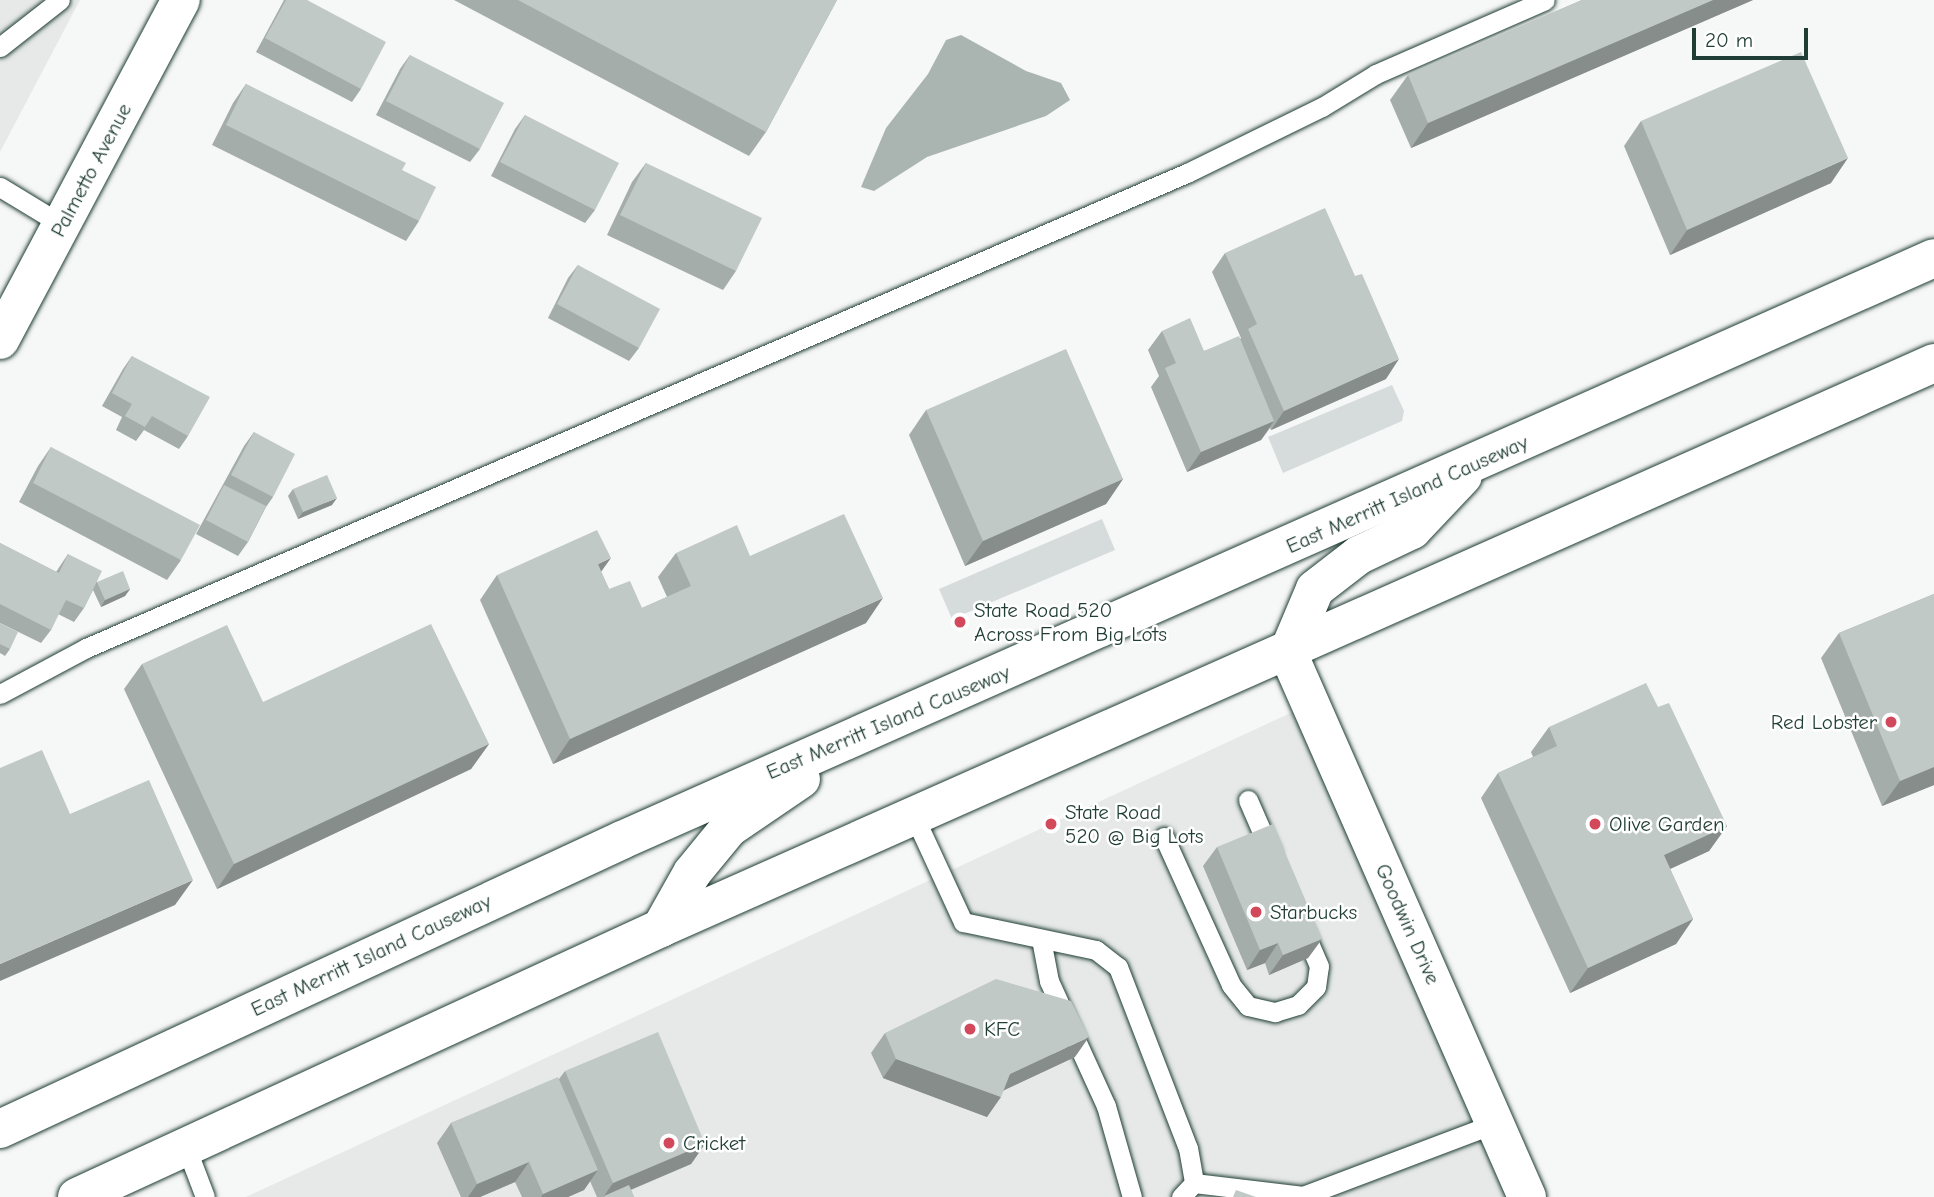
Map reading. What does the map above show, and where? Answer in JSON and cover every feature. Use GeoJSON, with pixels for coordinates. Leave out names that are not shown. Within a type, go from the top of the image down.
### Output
{"type":"FeatureCollection","features":[{"type":"Feature","properties":{"kind":"main road","name":"Palmetto Avenue"},"geometry":{"type":"LineString","coordinates":[[0,340],[181,0]]}},
{"type":"Feature","properties":{"kind":"main road","name":"East Merritt Island Causeway"},"geometry":{"type":"LineString","coordinates":[[0,1129],[874,726],[1476,463],[1934,258]]}},
{"type":"Feature","properties":{"kind":"main road"},"geometry":{"type":"LineString","coordinates":[[77,1197],[662,928],[1288,653],[1934,363]]}},
{"type":"Feature","properties":{"kind":"main road"},"geometry":{"type":"LineString","coordinates":[[1288,653],[1315,589],[1359,555],[1412,530],[1476,463]]}},
{"type":"Feature","properties":{"kind":"main road","name":"Goodwin Drive"},"geometry":{"type":"LineString","coordinates":[[1288,653],[1527,1197]]}},
{"type":"Feature","properties":{"kind":"main road"},"geometry":{"type":"LineString","coordinates":[[662,928],[692,873],[729,828],[874,726]]}},
{"type":"Feature","properties":{"kind":"lane"},"geometry":{"type":"LineString","coordinates":[[0,47],[60,0]]}},
{"type":"Feature","properties":{"kind":"lane"},"geometry":{"type":"LineString","coordinates":[[0,694],[86,648],[1187,173],[1322,107],[1376,74],[1545,0]]}},
{"type":"Feature","properties":{"kind":"lane"},"geometry":{"type":"LineString","coordinates":[[0,187],[61,224]]}},
{"type":"Feature","properties":{"kind":"lane"},"geometry":{"type":"LineString","coordinates":[[1248,800],[1279,872]]}},
{"type":"Feature","properties":{"kind":"lane"},"geometry":{"type":"LineString","coordinates":[[914,816],[963,922],[1096,950],[1118,967],[1188,1147],[1187,1190],[1303,1195],[1496,1124]]}},
{"type":"Feature","properties":{"kind":"lane"},"geometry":{"type":"LineString","coordinates":[[1164,837],[1231,985],[1248,1006],[1275,1012],[1298,1004],[1316,987],[1319,966],[1295,908]]}},
{"type":"Feature","properties":{"kind":"lane"},"geometry":{"type":"LineString","coordinates":[[1041,939],[1049,981],[1106,1106],[1132,1197]]}},
{"type":"Feature","properties":{"kind":"lane"},"geometry":{"type":"LineString","coordinates":[[186,1147],[205,1197]]}},
{"type":"Feature","properties":{"kind":"shaded area"},"geometry":{"type":"Polygon","coordinates":[[[0,0],[80,0],[0,152],[0,0]]]}},
{"type":"Feature","properties":{"kind":"shaded area"},"geometry":{"type":"Polygon","coordinates":[[[961,35],[1026,71],[1061,83],[1070,100],[1046,116],[927,157],[874,191],[861,187],[886,128],[928,74],[946,40],[961,35]]]}},
{"type":"Feature","properties":{"kind":"shaded area"},"geometry":{"type":"Polygon","coordinates":[[[1392,385],[1404,411],[1402,421],[1283,473],[1268,437],[1392,385]]]}},
{"type":"Feature","properties":{"kind":"shaded area"},"geometry":{"type":"Polygon","coordinates":[[[1102,519],[1115,550],[952,619],[939,589],[1102,519]]]}},
{"type":"Feature","properties":{"kind":"shaded area"},"geometry":{"type":"Polygon","coordinates":[[[1310,704],[1522,1197],[246,1197],[1310,704]]]}},
{"type":"Feature","properties":{"kind":"building"},"geometry":{"type":"Polygon","coordinates":[[[286,0],[307,0],[386,42],[361,89],[265,38],[286,0]]]}},
{"type":"Feature","properties":{"kind":"building"},"geometry":{"type":"Polygon","coordinates":[[[518,0],[837,0],[766,132],[518,0]]]}},
{"type":"Feature","properties":{"kind":"building"},"geometry":{"type":"Polygon","coordinates":[[[1582,0],[1713,0],[1428,123],[1408,75],[1582,0]]]}},
{"type":"Feature","properties":{"kind":"building"},"geometry":{"type":"Polygon","coordinates":[[[1801,52],[1848,158],[1687,230],[1641,121],[1801,52]]]}},
{"type":"Feature","properties":{"kind":"building"},"geometry":{"type":"Polygon","coordinates":[[[410,55],[504,103],[480,149],[386,101],[410,55]]]}},
{"type":"Feature","properties":{"kind":"building"},"geometry":{"type":"Polygon","coordinates":[[[246,84],[406,163],[402,170],[436,187],[419,221],[226,125],[246,84]]]}},
{"type":"Feature","properties":{"kind":"building"},"geometry":{"type":"Polygon","coordinates":[[[525,115],[619,163],[595,210],[500,162],[525,115]]]}},
{"type":"Feature","properties":{"kind":"building"},"geometry":{"type":"Polygon","coordinates":[[[646,163],[762,218],[736,271],[620,215],[646,163]]]}},
{"type":"Feature","properties":{"kind":"building"},"geometry":{"type":"Polygon","coordinates":[[[1325,208],[1355,276],[1362,274],[1399,359],[1284,411],[1248,329],[1257,324],[1225,253],[1325,208]]]}},
{"type":"Feature","properties":{"kind":"building"},"geometry":{"type":"Polygon","coordinates":[[[578,265],[660,309],[639,348],[557,304],[578,265]]]}},
{"type":"Feature","properties":{"kind":"building"},"geometry":{"type":"Polygon","coordinates":[[[1190,318],[1204,351],[1239,336],[1274,421],[1201,452],[1165,368],[1176,363],[1162,331],[1190,318]]]}},
{"type":"Feature","properties":{"kind":"building"},"geometry":{"type":"Polygon","coordinates":[[[1066,349],[1123,479],[983,541],[926,410],[1066,349]]]}},
{"type":"Feature","properties":{"kind":"building"},"geometry":{"type":"Polygon","coordinates":[[[132,356],[210,397],[188,436],[152,416],[145,427],[125,416],[132,404],[112,393],[132,356]]]}},
{"type":"Feature","properties":{"kind":"building"},"geometry":{"type":"Polygon","coordinates":[[[254,432],[295,454],[273,497],[231,475],[254,432]]]}},
{"type":"Feature","properties":{"kind":"building"},"geometry":{"type":"Polygon","coordinates":[[[51,447],[200,525],[181,560],[33,483],[51,447]]]}},
{"type":"Feature","properties":{"kind":"building"},"geometry":{"type":"Polygon","coordinates":[[[327,475],[337,498],[303,512],[293,489],[327,475]]]}},
{"type":"Feature","properties":{"kind":"building"},"geometry":{"type":"Polygon","coordinates":[[[224,485],[266,506],[248,542],[206,520],[224,485]]]}},
{"type":"Feature","properties":{"kind":"building"},"geometry":{"type":"Polygon","coordinates":[[[844,514],[883,598],[570,739],[497,575],[597,530],[611,558],[598,564],[609,589],[630,581],[642,608],[691,586],[676,553],[737,525],[750,556],[844,514]]]}},
{"type":"Feature","properties":{"kind":"building"},"geometry":{"type":"Polygon","coordinates":[[[0,543],[59,573],[68,554],[102,571],[84,608],[66,600],[51,630],[0,604],[0,543]]]}},
{"type":"Feature","properties":{"kind":"building"},"geometry":{"type":"Polygon","coordinates":[[[123,571],[130,589],[105,600],[97,582],[123,571]]]}},
{"type":"Feature","properties":{"kind":"building","name":"Red Lobster"},"geometry":{"type":"Polygon","coordinates":[[[1934,594],[1934,767],[1900,781],[1839,633],[1934,594]]]}},
{"type":"Feature","properties":{"kind":"building"},"geometry":{"type":"Polygon","coordinates":[[[0,623],[18,632],[10,649],[0,644],[0,623]]]}},
{"type":"Feature","properties":{"kind":"building"},"geometry":{"type":"Polygon","coordinates":[[[431,624],[489,744],[234,864],[142,664],[227,625],[263,702],[431,624]]]}},
{"type":"Feature","properties":{"kind":"building","name":"Olive Garden"},"geometry":{"type":"Polygon","coordinates":[[[1646,683],[1658,707],[1669,703],[1727,826],[1664,855],[1693,919],[1588,968],[1498,773],[1557,746],[1549,727],[1646,683]]]}},
{"type":"Feature","properties":{"kind":"building"},"geometry":{"type":"Polygon","coordinates":[[[42,750],[70,814],[149,780],[193,880],[0,964],[0,768],[42,750]]]}},
{"type":"Feature","properties":{"kind":"building"},"geometry":{"type":"Polygon","coordinates":[[[1273,824],[1322,939],[1283,955],[1278,943],[1260,950],[1217,847],[1273,824]]]}},
{"type":"Feature","properties":{"kind":"building"},"geometry":{"type":"Polygon","coordinates":[[[996,979],[1071,1001],[1089,1037],[1010,1074],[1001,1097],[896,1059],[885,1033],[996,979]]]}},
{"type":"Feature","properties":{"kind":"building"},"geometry":{"type":"Polygon","coordinates":[[[658,1032],[705,1144],[613,1183],[565,1071],[658,1032]]]}},
{"type":"Feature","properties":{"kind":"building"},"geometry":{"type":"Polygon","coordinates":[[[558,1077],[598,1170],[543,1194],[529,1162],[477,1184],[451,1123],[558,1077]]]}},
{"type":"Feature","properties":{"kind":"building"},"geometry":{"type":"Polygon","coordinates":[[[629,1185],[634,1197],[604,1196],[629,1185]]]}},
{"type":"Feature","properties":{"kind":"building"},"geometry":{"type":"Polygon","coordinates":[[[1236,1190],[1256,1197],[1233,1197],[1236,1190]]]}},
{"type":"Feature","properties":{"kind":"place","name":"State Road 520 Across From Big Lots"},"geometry":{"type":"Point","coordinates":[960,622]}},
{"type":"Feature","properties":{"kind":"place","name":"Red Lobster"},"geometry":{"type":"Point","coordinates":[1891,722]}},
{"type":"Feature","properties":{"kind":"place","name":"State Road 520 @ Big Lots"},"geometry":{"type":"Point","coordinates":[1051,824]}},
{"type":"Feature","properties":{"kind":"place","name":"Olive Garden"},"geometry":{"type":"Point","coordinates":[1595,824]}},
{"type":"Feature","properties":{"kind":"place","name":"Starbucks"},"geometry":{"type":"Point","coordinates":[1256,912]}},
{"type":"Feature","properties":{"kind":"place","name":"KFC"},"geometry":{"type":"Point","coordinates":[970,1029]}},
{"type":"Feature","properties":{"kind":"place","name":"Cricket"},"geometry":{"type":"Point","coordinates":[669,1143]}}]}
